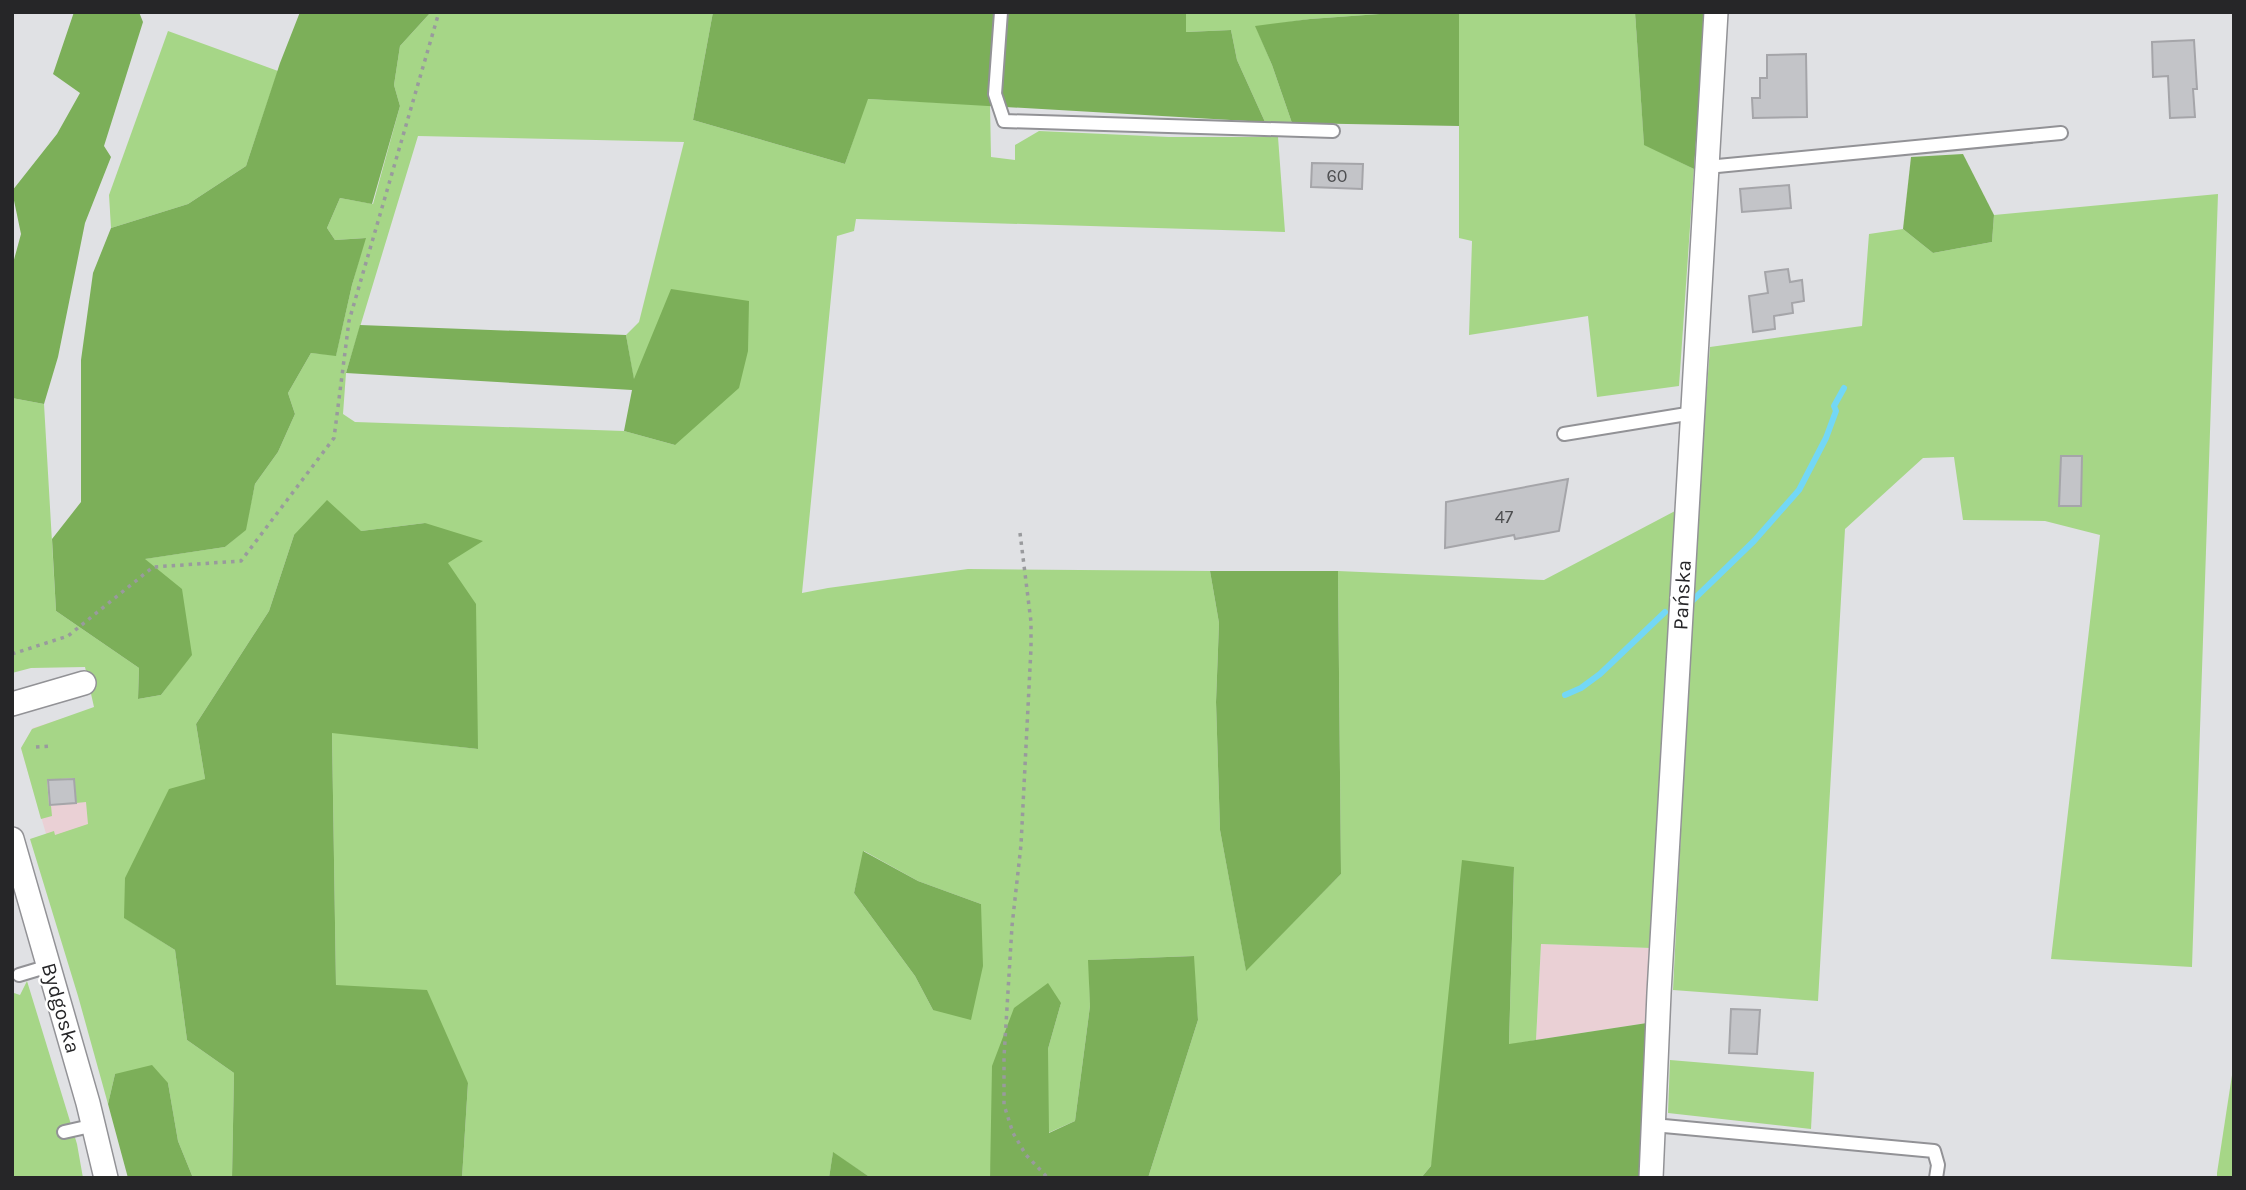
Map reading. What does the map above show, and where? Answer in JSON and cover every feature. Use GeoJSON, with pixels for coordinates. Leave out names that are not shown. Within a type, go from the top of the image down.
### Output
{"type":"FeatureCollection","features":[{"type":"Feature","properties":{"kind":"street","name":"Pańska"},"geometry":{"type":"LineString","coordinates":[[1651,1178],[1716,12]]}},
{"type":"Feature","properties":{"kind":"street"},"geometry":{"type":"LineString","coordinates":[[12,704],[84,684]]}},
{"type":"Feature","properties":{"kind":"street","name":"Bydgoska"},"geometry":{"type":"LineString","coordinates":[[12,839],[21,900],[49,966],[94,1125],[106,1178]]}},
{"type":"Feature","properties":{"kind":"lane"},"geometry":{"type":"LineString","coordinates":[[1001,12],[995,94],[1004,121],[1333,131]]}},
{"type":"Feature","properties":{"kind":"lane"},"geometry":{"type":"LineString","coordinates":[[1707,167],[2061,133]]}},
{"type":"Feature","properties":{"kind":"lane"},"geometry":{"type":"LineString","coordinates":[[1564,433],[1693,413]]}},
{"type":"Feature","properties":{"kind":"lane"},"geometry":{"type":"LineString","coordinates":[[19,975],[49,966]]}},
{"type":"Feature","properties":{"kind":"lane"},"geometry":{"type":"LineString","coordinates":[[64,1132],[94,1125]]}},
{"type":"Feature","properties":{"kind":"lane"},"geometry":{"type":"LineString","coordinates":[[1653,1125],[1934,1151],[1938,1165],[1936,1178]]}},
{"type":"Feature","properties":{"kind":"path"},"geometry":{"type":"LineString","coordinates":[[12,654],[68,636],[153,567],[241,561],[334,438],[349,320],[439,12]]}},
{"type":"Feature","properties":{"kind":"path"},"geometry":{"type":"LineString","coordinates":[[1020,533],[1031,622],[1031,648],[1021,845],[1012,926],[1004,1057],[1004,1105],[1013,1133],[1026,1155],[1048,1178]]}},
{"type":"Feature","properties":{"kind":"path"},"geometry":{"type":"LineString","coordinates":[[36,747],[50,746]]}},
{"type":"Feature","properties":{"kind":"shaded area"},"geometry":{"type":"Polygon","coordinates":[[[83,712],[92,831],[49,844],[21,748],[33,728],[83,712]]]}},
{"type":"Feature","properties":{"kind":"shaded area"},"geometry":{"type":"Polygon","coordinates":[[[1541,944],[1651,948],[1647,1023],[1536,1040],[1541,944]]]}},
{"type":"Feature","properties":{"kind":"green space"},"geometry":{"type":"Polygon","coordinates":[[[74,12],[139,12],[143,22],[104,146],[111,157],[85,223],[58,357],[44,404],[12,398],[12,267],[21,234],[12,191],[57,134],[80,93],[53,74],[74,12]]]}},
{"type":"Feature","properties":{"kind":"green space"},"geometry":{"type":"Polygon","coordinates":[[[300,12],[431,12],[400,46],[394,85],[400,106],[372,204],[340,198],[327,228],[335,240],[366,238],[336,356],[311,353],[288,393],[295,414],[278,452],[255,484],[246,530],[225,547],[145,559],[182,589],[192,655],[161,695],[138,699],[139,668],[56,611],[52,539],[81,502],[81,360],[93,273],[111,228],[188,204],[246,166],[300,12]]]}},
{"type":"Feature","properties":{"kind":"green space"},"geometry":{"type":"Polygon","coordinates":[[[431,12],[713,12],[693,120],[845,164],[867,99],[990,105],[991,157],[1015,160],[1015,145],[1039,131],[1169,137],[1278,137],[1285,232],[856,219],[854,231],[837,236],[802,593],[968,569],[1210,571],[1219,623],[1216,702],[1220,830],[1246,970],[1341,874],[1338,571],[1544,580],[1675,511],[1651,948],[1541,944],[1536,1040],[1509,1045],[1514,868],[1431,1166],[1421,1178],[1148,1178],[1198,1020],[1193,956],[1089,960],[1090,1006],[1075,1121],[1048,1133],[1048,1049],[1061,1003],[992,1152],[990,1178],[871,1178],[833,1153],[829,1178],[462,1178],[468,1083],[336,986],[332,732],[478,749],[448,563],[425,523],[361,531],[294,535],[269,611],[196,724],[205,779],[125,918],[175,950],[187,1040],[234,1073],[232,1178],[193,1178],[178,1141],[168,1083],[115,1074],[108,1104],[30,839],[54,831],[55,835],[88,824],[86,802],[76,803],[74,778],[47,780],[52,816],[41,819],[21,748],[32,729],[94,707],[85,667],[31,668],[12,673],[12,398],[44,404],[56,611],[139,668],[138,699],[161,695],[191,655],[144,559],[225,547],[245,530],[255,484],[278,452],[295,414],[288,393],[311,353],[336,355],[365,238],[335,240],[327,228],[340,198],[373,204],[400,106],[394,85],[400,46],[431,12]],[[418,136],[346,373],[343,414],[355,422],[624,431],[675,445],[634,381],[626,335],[639,322],[684,142],[418,136]],[[864,851],[854,893],[915,976],[933,1010],[981,904],[918,881],[864,851]]]}},
{"type":"Feature","properties":{"kind":"green space"},"geometry":{"type":"Polygon","coordinates":[[[713,12],[1186,12],[1186,32],[1231,30],[1237,60],[1265,122],[868,99],[845,164],[693,120],[713,12]]]}},
{"type":"Feature","properties":{"kind":"green space"},"geometry":{"type":"Polygon","coordinates":[[[1185,12],[1407,12],[1310,19],[1256,27],[1292,123],[1265,122],[1237,60],[1231,30],[1185,32],[1185,12]]]}},
{"type":"Feature","properties":{"kind":"green space"},"geometry":{"type":"Polygon","coordinates":[[[1407,12],[1459,12],[1459,126],[1292,123],[1255,26],[1407,12]]]}},
{"type":"Feature","properties":{"kind":"green space"},"geometry":{"type":"Polygon","coordinates":[[[1459,12],[1635,12],[1644,144],[1694,169],[1679,386],[1597,397],[1588,316],[1469,335],[1472,241],[1459,238],[1459,12]]]}},
{"type":"Feature","properties":{"kind":"green space"},"geometry":{"type":"Polygon","coordinates":[[[1635,12],[1705,12],[1694,169],[1644,145],[1635,12]]]}},
{"type":"Feature","properties":{"kind":"green space"},"geometry":{"type":"Polygon","coordinates":[[[168,31],[278,71],[246,166],[188,204],[111,228],[109,195],[168,31]]]}},
{"type":"Feature","properties":{"kind":"green space"},"geometry":{"type":"Polygon","coordinates":[[[1963,154],[1994,215],[1992,242],[1933,253],[1903,229],[1911,157],[1963,154]]]}},
{"type":"Feature","properties":{"kind":"green space"},"geometry":{"type":"Polygon","coordinates":[[[2218,194],[2192,967],[2051,959],[2100,535],[2045,521],[1963,520],[1954,457],[1923,458],[1845,529],[1818,1001],[1673,990],[1695,550],[1710,347],[1862,326],[1869,234],[1903,229],[1933,253],[1992,242],[1994,215],[2218,194]]]}},
{"type":"Feature","properties":{"kind":"green space"},"geometry":{"type":"Polygon","coordinates":[[[671,289],[749,301],[748,351],[739,388],[675,445],[624,431],[632,390],[346,373],[360,325],[626,335],[634,379],[671,289]]]}},
{"type":"Feature","properties":{"kind":"green space"},"geometry":{"type":"Polygon","coordinates":[[[327,500],[361,531],[425,523],[483,541],[448,563],[476,604],[478,749],[332,733],[336,985],[427,990],[468,1083],[462,1178],[232,1178],[234,1073],[187,1040],[175,950],[124,918],[125,878],[169,789],[205,779],[196,724],[269,611],[294,535],[327,500]]]}},
{"type":"Feature","properties":{"kind":"green space"},"geometry":{"type":"Polygon","coordinates":[[[1210,571],[1338,571],[1341,874],[1246,971],[1220,830],[1216,702],[1219,623],[1210,571]]]}},
{"type":"Feature","properties":{"kind":"green space"},"geometry":{"type":"Polygon","coordinates":[[[863,851],[918,881],[981,904],[983,966],[971,1020],[933,1010],[915,976],[854,893],[863,851]]]}},
{"type":"Feature","properties":{"kind":"green space"},"geometry":{"type":"Polygon","coordinates":[[[1462,860],[1514,867],[1509,1044],[1647,1023],[1641,1178],[1421,1178],[1431,1166],[1462,860]]]}},
{"type":"Feature","properties":{"kind":"green space"},"geometry":{"type":"Polygon","coordinates":[[[1194,956],[1198,1020],[1148,1178],[990,1178],[992,1066],[1014,1008],[1048,983],[1061,1003],[1048,1049],[1049,1133],[1075,1121],[1090,1006],[1088,960],[1194,956]]]}},
{"type":"Feature","properties":{"kind":"green space"},"geometry":{"type":"Polygon","coordinates":[[[27,981],[77,1144],[83,1178],[12,1178],[12,988],[14,993],[20,995],[27,981]]]}},
{"type":"Feature","properties":{"kind":"green space"},"geometry":{"type":"Polygon","coordinates":[[[1670,1060],[1814,1072],[1811,1129],[1668,1113],[1670,1060]]]}},
{"type":"Feature","properties":{"kind":"green space"},"geometry":{"type":"Polygon","coordinates":[[[2234,1062],[2234,1178],[2217,1178],[2217,1173],[2234,1062]]]}},
{"type":"Feature","properties":{"kind":"green space"},"geometry":{"type":"Polygon","coordinates":[[[152,1065],[168,1083],[178,1141],[193,1178],[128,1178],[108,1104],[115,1074],[152,1065]]]}},
{"type":"Feature","properties":{"kind":"green space"},"geometry":{"type":"Polygon","coordinates":[[[833,1152],[871,1178],[829,1178],[833,1152]]]}},
{"type":"Feature","properties":{"kind":"building"},"geometry":{"type":"Polygon","coordinates":[[[2194,40],[2197,89],[2193,89],[2195,117],[2170,118],[2168,76],[2153,77],[2152,42],[2194,40]]]}},
{"type":"Feature","properties":{"kind":"building"},"geometry":{"type":"Polygon","coordinates":[[[1806,54],[1807,117],[1753,118],[1752,98],[1760,98],[1760,78],[1767,78],[1767,55],[1806,54]]]}},
{"type":"Feature","properties":{"kind":"building"},"geometry":{"type":"Polygon","coordinates":[[[1312,163],[1363,164],[1362,189],[1311,187],[1312,163]]]}},
{"type":"Feature","properties":{"kind":"building"},"geometry":{"type":"Polygon","coordinates":[[[1789,185],[1791,208],[1742,212],[1740,189],[1789,185]]]}},
{"type":"Feature","properties":{"kind":"building"},"geometry":{"type":"Polygon","coordinates":[[[1788,269],[1790,282],[1802,280],[1804,301],[1792,303],[1793,313],[1774,316],[1775,329],[1753,332],[1749,296],[1768,293],[1765,272],[1788,269]]]}},
{"type":"Feature","properties":{"kind":"building"},"geometry":{"type":"Polygon","coordinates":[[[2061,456],[2082,456],[2081,506],[2059,506],[2061,456]]]}},
{"type":"Feature","properties":{"kind":"building"},"geometry":{"type":"Polygon","coordinates":[[[1568,479],[1559,531],[1515,539],[1514,535],[1445,548],[1446,502],[1568,479]]]}},
{"type":"Feature","properties":{"kind":"building"},"geometry":{"type":"Polygon","coordinates":[[[74,779],[76,803],[50,805],[48,780],[74,779]]]}},
{"type":"Feature","properties":{"kind":"building"},"geometry":{"type":"Polygon","coordinates":[[[1731,1009],[1760,1010],[1757,1054],[1729,1053],[1731,1009]]]}},
{"type":"Feature","properties":{"kind":"waterway"},"geometry":{"type":"LineString","coordinates":[[1691,602],[1754,541],[1799,490],[1826,438],[1836,411],[1834,406],[1844,388]]}},
{"type":"Feature","properties":{"kind":"waterway"},"geometry":{"type":"LineString","coordinates":[[1565,695],[1581,688],[1600,674],[1665,612]]}}]}
